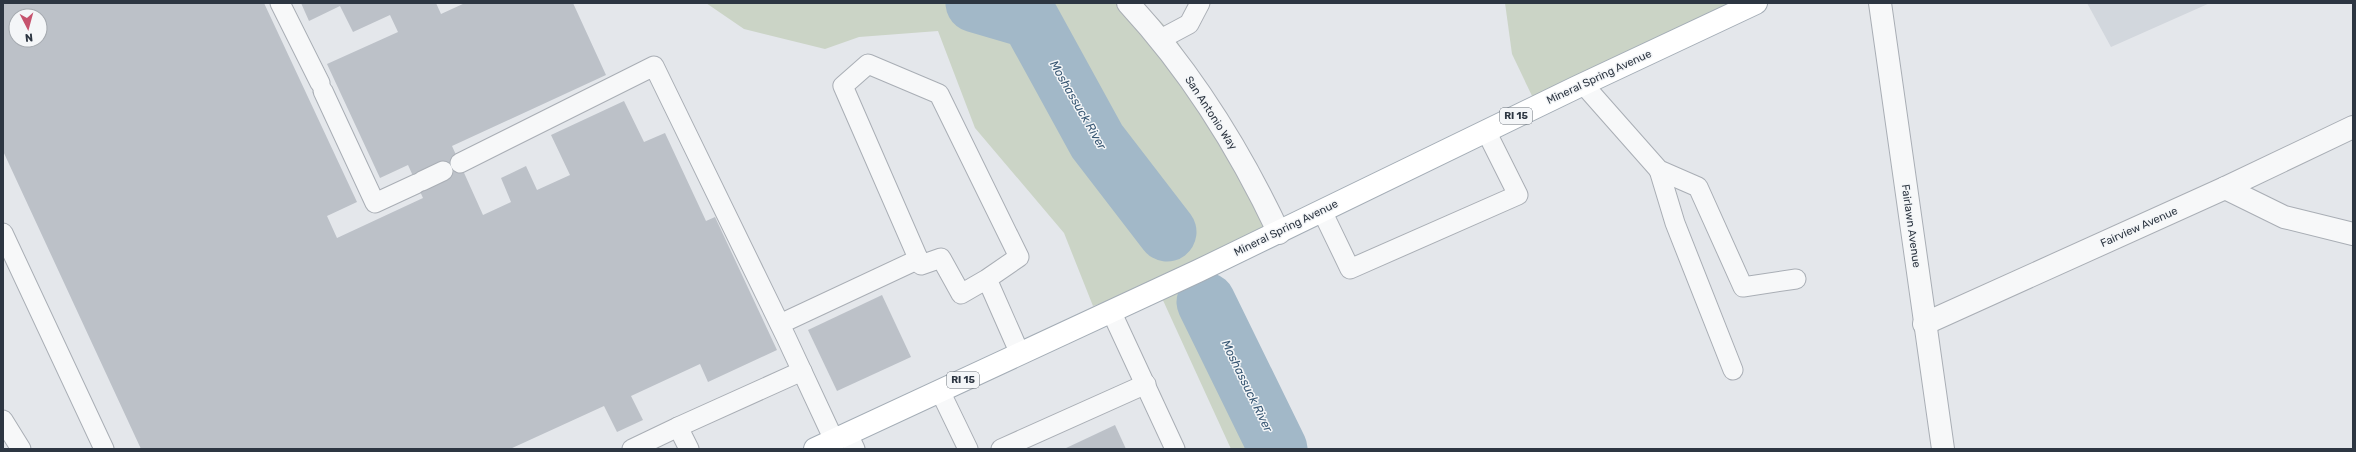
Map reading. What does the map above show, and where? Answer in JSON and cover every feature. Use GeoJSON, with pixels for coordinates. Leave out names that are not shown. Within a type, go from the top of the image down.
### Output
{"type":"FeatureCollection","features":[{"type":"Feature","properties":{"kind":"main road","name":"Mineral Spring Avenue"},"geometry":{"type":"LineString","coordinates":[[838,443],[940,391],[1279,232],[1583,84],[1756,3]]}},
{"type":"Feature","properties":{"kind":"street","name":"San Antonio Way"},"geometry":{"type":"LineString","coordinates":[[1128,3],[1194,85],[1256,183],[1279,232]]}},
{"type":"Feature","properties":{"kind":"street","name":"Fairlawn Avenue"},"geometry":{"type":"LineString","coordinates":[[1880,3],[1924,324],[1943,449]]}},
{"type":"Feature","properties":{"kind":"street","name":"Fairview Avenue"},"geometry":{"type":"LineString","coordinates":[[1924,324],[2225,188],[2353,127]]}},
{"type":"Feature","properties":{"kind":"street"},"geometry":{"type":"LineString","coordinates":[[2225,188],[2284,217],[2353,234]]}},
{"type":"Feature","properties":{"kind":"lane"},"geometry":{"type":"LineString","coordinates":[[280,3],[321,87],[347,147],[375,203],[654,66],[838,443]]}},
{"type":"Feature","properties":{"kind":"lane"},"geometry":{"type":"LineString","coordinates":[[1159,40],[1189,24],[1200,3]]}},
{"type":"Feature","properties":{"kind":"lane"},"geometry":{"type":"LineString","coordinates":[[868,64],[939,94],[1019,257],[987,279],[961,294],[941,258],[921,265],[843,86],[868,64]]}},
{"type":"Feature","properties":{"kind":"lane"},"geometry":{"type":"LineString","coordinates":[[1583,84],[1659,170],[1675,223],[1733,370]]}},
{"type":"Feature","properties":{"kind":"lane"},"geometry":{"type":"LineString","coordinates":[[1322,211],[1350,269],[1518,195],[1486,131]]}},
{"type":"Feature","properties":{"kind":"lane"},"geometry":{"type":"LineString","coordinates":[[1659,170],[1698,187],[1743,287],[1796,279]]}},
{"type":"Feature","properties":{"kind":"lane"},"geometry":{"type":"LineString","coordinates":[[3,233],[104,449]]}},
{"type":"Feature","properties":{"kind":"lane"},"geometry":{"type":"LineString","coordinates":[[780,324],[919,259]]}},
{"type":"Feature","properties":{"kind":"lane"},"geometry":{"type":"LineString","coordinates":[[987,279],[1020,354]]}},
{"type":"Feature","properties":{"kind":"lane"},"geometry":{"type":"LineString","coordinates":[[1111,311],[1175,449]]}},
{"type":"Feature","properties":{"kind":"lane"},"geometry":{"type":"LineString","coordinates":[[632,449],[802,371]]}},
{"type":"Feature","properties":{"kind":"lane"},"geometry":{"type":"LineString","coordinates":[[1001,449],[1146,384]]}},
{"type":"Feature","properties":{"kind":"lane"},"geometry":{"type":"LineString","coordinates":[[940,391],[968,449]]}},
{"type":"Feature","properties":{"kind":"lane"},"geometry":{"type":"LineString","coordinates":[[3,420],[21,449]]}},
{"type":"Feature","properties":{"kind":"lane"},"geometry":{"type":"LineString","coordinates":[[678,428],[689,449]]}},
{"type":"Feature","properties":{"kind":"shaded area"},"geometry":{"type":"Polygon","coordinates":[[[2087,3],[2210,3],[2111,47],[2087,3]]]}},
{"type":"Feature","properties":{"kind":"green space"},"geometry":{"type":"Polygon","coordinates":[[[706,3],[1142,3],[1172,33],[1221,111],[1275,225],[1180,272],[1222,349],[1231,376],[1269,449],[1231,449],[1156,285],[1093,306],[1064,233],[975,128],[938,31],[859,37],[825,49],[744,29],[706,3]]]}},
{"type":"Feature","properties":{"kind":"green space"},"geometry":{"type":"Polygon","coordinates":[[[1505,3],[1761,3],[1533,98],[1512,54],[1505,3]]]}},
{"type":"Feature","properties":{"kind":"building"},"geometry":{"type":"Polygon","coordinates":[[[3,3],[264,3],[357,202],[327,216],[337,238],[423,198],[408,165],[380,178],[327,64],[398,32],[390,15],[353,32],[340,6],[309,21],[301,3],[436,3],[441,14],[465,3],[573,3],[606,75],[452,146],[483,215],[511,202],[501,178],[526,166],[537,190],[570,175],[551,135],[624,101],[644,142],[665,133],[706,221],[715,217],[777,350],[708,382],[700,364],[631,396],[643,420],[617,432],[604,406],[510,449],[141,449],[3,151],[3,3]]]}},
{"type":"Feature","properties":{"kind":"building"},"geometry":{"type":"Polygon","coordinates":[[[882,295],[911,357],[837,391],[808,330],[882,295]]]}},
{"type":"Feature","properties":{"kind":"building"},"geometry":{"type":"Polygon","coordinates":[[[1115,425],[1126,449],[1064,449],[1115,425]]]}},
{"type":"Feature","properties":{"kind":"waterway","name":"Moshassuck River"},"geometry":{"type":"LineString","coordinates":[[975,3],[1030,19],[1097,141],[1167,232]]}},
{"type":"Feature","properties":{"kind":"waterway","name":"Moshassuck River"},"geometry":{"type":"LineString","coordinates":[[1206,302],[1278,449]]}}]}
